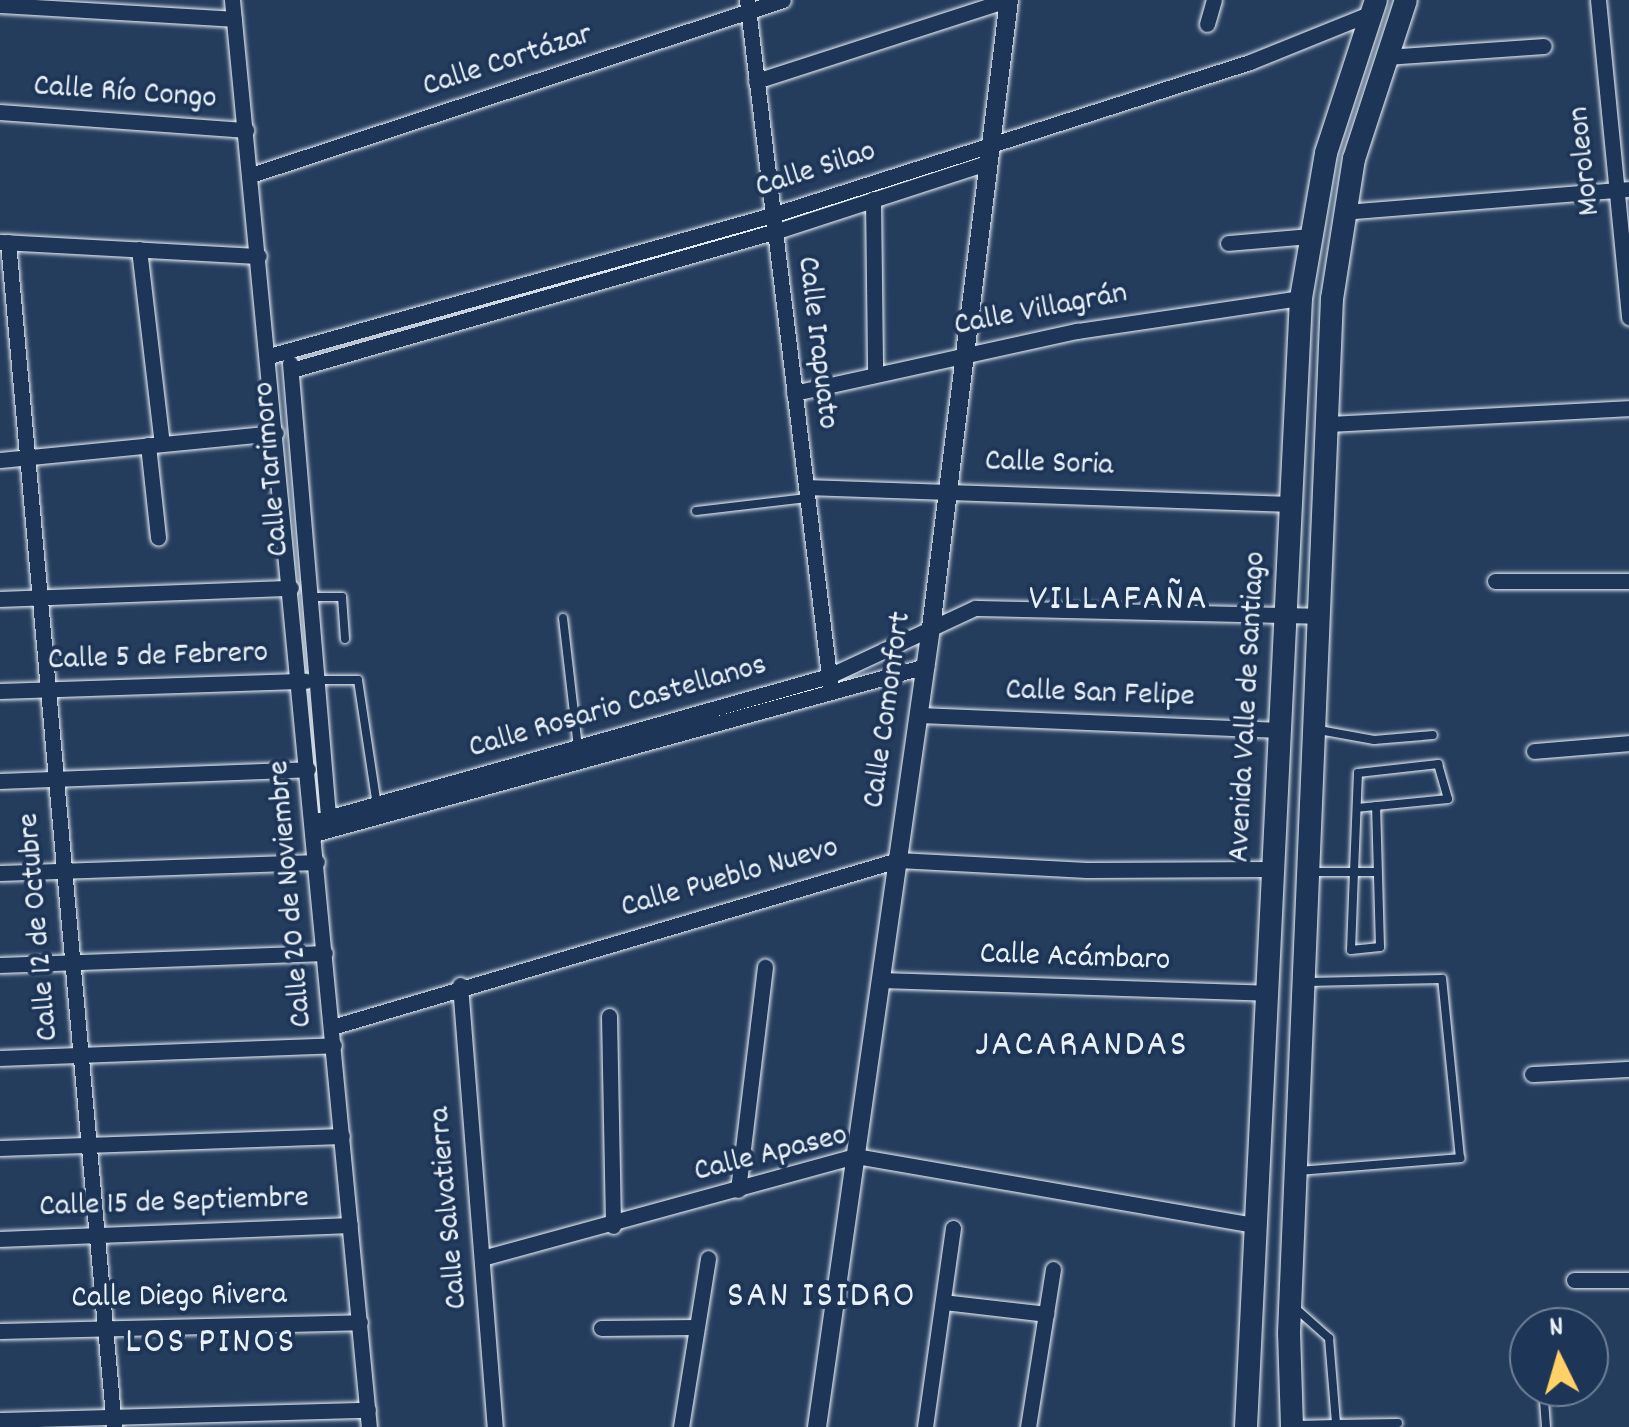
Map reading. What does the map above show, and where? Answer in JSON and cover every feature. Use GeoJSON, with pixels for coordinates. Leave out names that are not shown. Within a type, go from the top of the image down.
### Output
{"type":"FeatureCollection","features":[{"type":"Feature","properties":{"kind":"main road","name":"Avenida Valle de Santiago"},"geometry":{"type":"LineString","coordinates":[[1292,1426],[1290,1304],[1314,729],[1327,424],[1343,212],[1406,0]]}},
{"type":"Feature","properties":{"kind":"main road","name":"Avenida Valle de Santiago"},"geometry":{"type":"LineString","coordinates":[[1246,1427],[1301,298],[1326,152],[1374,6]]}},
{"type":"Feature","properties":{"kind":"street","name":"Calle Cortázar"},"geometry":{"type":"LineString","coordinates":[[251,176],[747,6],[782,0]]}},
{"type":"Feature","properties":{"kind":"street"},"geometry":{"type":"LineString","coordinates":[[756,81],[1008,0]]}},
{"type":"Feature","properties":{"kind":"street","name":"Calle Comonfort"},"geometry":{"type":"LineString","coordinates":[[817,1427],[950,489],[1008,0]]}},
{"type":"Feature","properties":{"kind":"street"},"geometry":{"type":"LineString","coordinates":[[1207,24],[1214,0]]}},
{"type":"Feature","properties":{"kind":"street","name":"Moroleon"},"geometry":{"type":"LineString","coordinates":[[1598,0],[1625,186],[1629,317]]}},
{"type":"Feature","properties":{"kind":"street"},"geometry":{"type":"LineString","coordinates":[[3,3],[235,6]]}},
{"type":"Feature","properties":{"kind":"street","name":"Calle Tarimoro"},"geometry":{"type":"LineString","coordinates":[[235,6],[269,356],[295,369],[318,680],[321,827]]}},
{"type":"Feature","properties":{"kind":"street","name":"Calle Irapuato"},"geometry":{"type":"LineString","coordinates":[[747,6],[830,684]]}},
{"type":"Feature","properties":{"kind":"street","name":"Calle Silao"},"geometry":{"type":"LineString","coordinates":[[295,369],[773,224],[991,152],[1250,62],[1374,6]]}},
{"type":"Feature","properties":{"kind":"street"},"geometry":{"type":"LineString","coordinates":[[1386,57],[1544,46]]}},
{"type":"Feature","properties":{"kind":"street","name":"Calle Río Congo"},"geometry":{"type":"LineString","coordinates":[[0,112],[246,130]]}},
{"type":"Feature","properties":{"kind":"street","name":"Calle Silao"},"geometry":{"type":"LineString","coordinates":[[269,356],[872,199],[991,152]]}},
{"type":"Feature","properties":{"kind":"street"},"geometry":{"type":"LineString","coordinates":[[1343,212],[1625,186]]}},
{"type":"Feature","properties":{"kind":"street"},"geometry":{"type":"LineString","coordinates":[[872,199],[876,372]]}},
{"type":"Feature","properties":{"kind":"street"},"geometry":{"type":"LineString","coordinates":[[1228,243],[1309,236]]}},
{"type":"Feature","properties":{"kind":"street"},"geometry":{"type":"LineString","coordinates":[[4,242],[259,256]]}},
{"type":"Feature","properties":{"kind":"street","name":"Calle 12 de Octubre"},"geometry":{"type":"LineString","coordinates":[[4,242],[8,350],[27,457],[114,1421]]}},
{"type":"Feature","properties":{"kind":"street"},"geometry":{"type":"LineString","coordinates":[[139,249],[155,445],[158,538]]}},
{"type":"Feature","properties":{"kind":"street","name":"Calle Villagrán"},"geometry":{"type":"LineString","coordinates":[[794,392],[966,352],[1301,298]]}},
{"type":"Feature","properties":{"kind":"street","name":"Calle 20 de Noviembre"},"geometry":{"type":"LineString","coordinates":[[269,356],[298,681],[308,768],[321,827],[316,862],[369,1419]]}},
{"type":"Feature","properties":{"kind":"street"},"geometry":{"type":"LineString","coordinates":[[1327,424],[1629,408]]}},
{"type":"Feature","properties":{"kind":"street"},"geometry":{"type":"LineString","coordinates":[[0,460],[276,433]]}},
{"type":"Feature","properties":{"kind":"street","name":"Calle Soria"},"geometry":{"type":"LineString","coordinates":[[806,493],[950,489],[1291,504]]}},
{"type":"Feature","properties":{"kind":"street"},"geometry":{"type":"LineString","coordinates":[[1495,581],[1629,581]]}},
{"type":"Feature","properties":{"kind":"street"},"geometry":{"type":"LineString","coordinates":[[0,599],[291,588]]}},
{"type":"Feature","properties":{"kind":"street","name":"Calle Rosario Castellanos"},"geometry":{"type":"LineString","coordinates":[[321,827],[830,684],[931,628],[990,606],[1319,616]]}},
{"type":"Feature","properties":{"kind":"street","name":"Calle Rosario Castellanos"},"geometry":{"type":"LineString","coordinates":[[321,827],[376,806],[578,748],[830,684],[926,666]]}},
{"type":"Feature","properties":{"kind":"street","name":"Calle 5 de Febrero"},"geometry":{"type":"LineString","coordinates":[[0,692],[318,680]]}},
{"type":"Feature","properties":{"kind":"street","name":"Calle San Felipe"},"geometry":{"type":"LineString","coordinates":[[919,715],[1280,730]]}},
{"type":"Feature","properties":{"kind":"street"},"geometry":{"type":"LineString","coordinates":[[1534,751],[1629,742]]}},
{"type":"Feature","properties":{"kind":"street"},"geometry":{"type":"LineString","coordinates":[[0,782],[308,768]]}},
{"type":"Feature","properties":{"kind":"street","name":"Calle Pueblo Nuevo"},"geometry":{"type":"LineString","coordinates":[[332,1027],[460,985],[898,860],[1086,870],[1273,869]]}},
{"type":"Feature","properties":{"kind":"street"},"geometry":{"type":"LineString","coordinates":[[0,873],[316,862]]}},
{"type":"Feature","properties":{"kind":"street"},"geometry":{"type":"LineString","coordinates":[[0,965],[325,953]]}},
{"type":"Feature","properties":{"kind":"street"},"geometry":{"type":"LineString","coordinates":[[738,1190],[764,967]]}},
{"type":"Feature","properties":{"kind":"street","name":"Calle Acámbaro"},"geometry":{"type":"LineString","coordinates":[[880,980],[1267,992]]}},
{"type":"Feature","properties":{"kind":"street","name":"Calle Salvatierra"},"geometry":{"type":"LineString","coordinates":[[460,985],[495,1427]]}},
{"type":"Feature","properties":{"kind":"street"},"geometry":{"type":"LineString","coordinates":[[609,1016],[613,1226]]}},
{"type":"Feature","properties":{"kind":"street"},"geometry":{"type":"LineString","coordinates":[[0,1058],[334,1046]]}},
{"type":"Feature","properties":{"kind":"street"},"geometry":{"type":"LineString","coordinates":[[1532,1074],[1629,1069]]}},
{"type":"Feature","properties":{"kind":"street"},"geometry":{"type":"LineString","coordinates":[[0,1148],[342,1136]]}},
{"type":"Feature","properties":{"kind":"street","name":"Calle Apaseo"},"geometry":{"type":"LineString","coordinates":[[482,1258],[613,1226],[856,1156],[1256,1225]]}},
{"type":"Feature","properties":{"kind":"street","name":"Calle 15 de Septiembre"},"geometry":{"type":"LineString","coordinates":[[0,1239],[350,1225]]}},
{"type":"Feature","properties":{"kind":"street"},"geometry":{"type":"LineString","coordinates":[[925,1427],[954,1228]]}},
{"type":"Feature","properties":{"kind":"street"},"geometry":{"type":"LineString","coordinates":[[681,1427],[708,1258]]}},
{"type":"Feature","properties":{"kind":"street"},"geometry":{"type":"LineString","coordinates":[[1028,1427],[1053,1269]]}},
{"type":"Feature","properties":{"kind":"street"},"geometry":{"type":"LineString","coordinates":[[1574,1280],[1629,1280]]}},
{"type":"Feature","properties":{"kind":"street"},"geometry":{"type":"LineString","coordinates":[[943,1302],[1046,1314]]}},
{"type":"Feature","properties":{"kind":"street","name":"Calle Diego Rivera"},"geometry":{"type":"LineString","coordinates":[[0,1331],[360,1322]]}},
{"type":"Feature","properties":{"kind":"street"},"geometry":{"type":"LineString","coordinates":[[601,1328],[695,1328]]}},
{"type":"Feature","properties":{"kind":"street"},"geometry":{"type":"LineString","coordinates":[[0,1420],[369,1419]]}},
{"type":"Feature","properties":{"kind":"lane"},"geometry":{"type":"LineString","coordinates":[[696,511],[806,493]]}},
{"type":"Feature","properties":{"kind":"lane"},"geometry":{"type":"LineString","coordinates":[[312,597],[342,598],[345,639]]}},
{"type":"Feature","properties":{"kind":"lane"},"geometry":{"type":"LineString","coordinates":[[563,618],[578,748]]}},
{"type":"Feature","properties":{"kind":"lane"},"geometry":{"type":"LineString","coordinates":[[318,680],[358,680],[376,806]]}},
{"type":"Feature","properties":{"kind":"lane"},"geometry":{"type":"LineString","coordinates":[[1314,729],[1374,740],[1432,735]]}},
{"type":"Feature","properties":{"kind":"lane"},"geometry":{"type":"LineString","coordinates":[[1357,808],[1376,806],[1448,799],[1438,764],[1358,772],[1351,950],[1380,947],[1376,806]]}},
{"type":"Feature","properties":{"kind":"lane"},"geometry":{"type":"LineString","coordinates":[[1308,872],[1375,872]]}},
{"type":"Feature","properties":{"kind":"lane"},"geometry":{"type":"LineString","coordinates":[[1296,1171],[1460,1158],[1442,979],[1304,982]]}},
{"type":"Feature","properties":{"kind":"lane"},"geometry":{"type":"LineString","coordinates":[[1290,1304],[1328,1338],[1336,1424]]}},
{"type":"Feature","properties":{"kind":"lane"},"geometry":{"type":"LineString","coordinates":[[1292,1426],[1398,1422]]}},
{"type":"Feature","properties":{"kind":"district","name":"VILLAFAÑA"},"geometry":{"type":"Point","coordinates":[1119,601]}},
{"type":"Feature","properties":{"kind":"district","name":"JACARANDAS"},"geometry":{"type":"Point","coordinates":[1082,1047]}},
{"type":"Feature","properties":{"kind":"district","name":"SAN ISIDRO"},"geometry":{"type":"Point","coordinates":[822,1298]}},
{"type":"Feature","properties":{"kind":"district","name":"LOS PINOS"},"geometry":{"type":"Point","coordinates":[211,1344]}}]}
